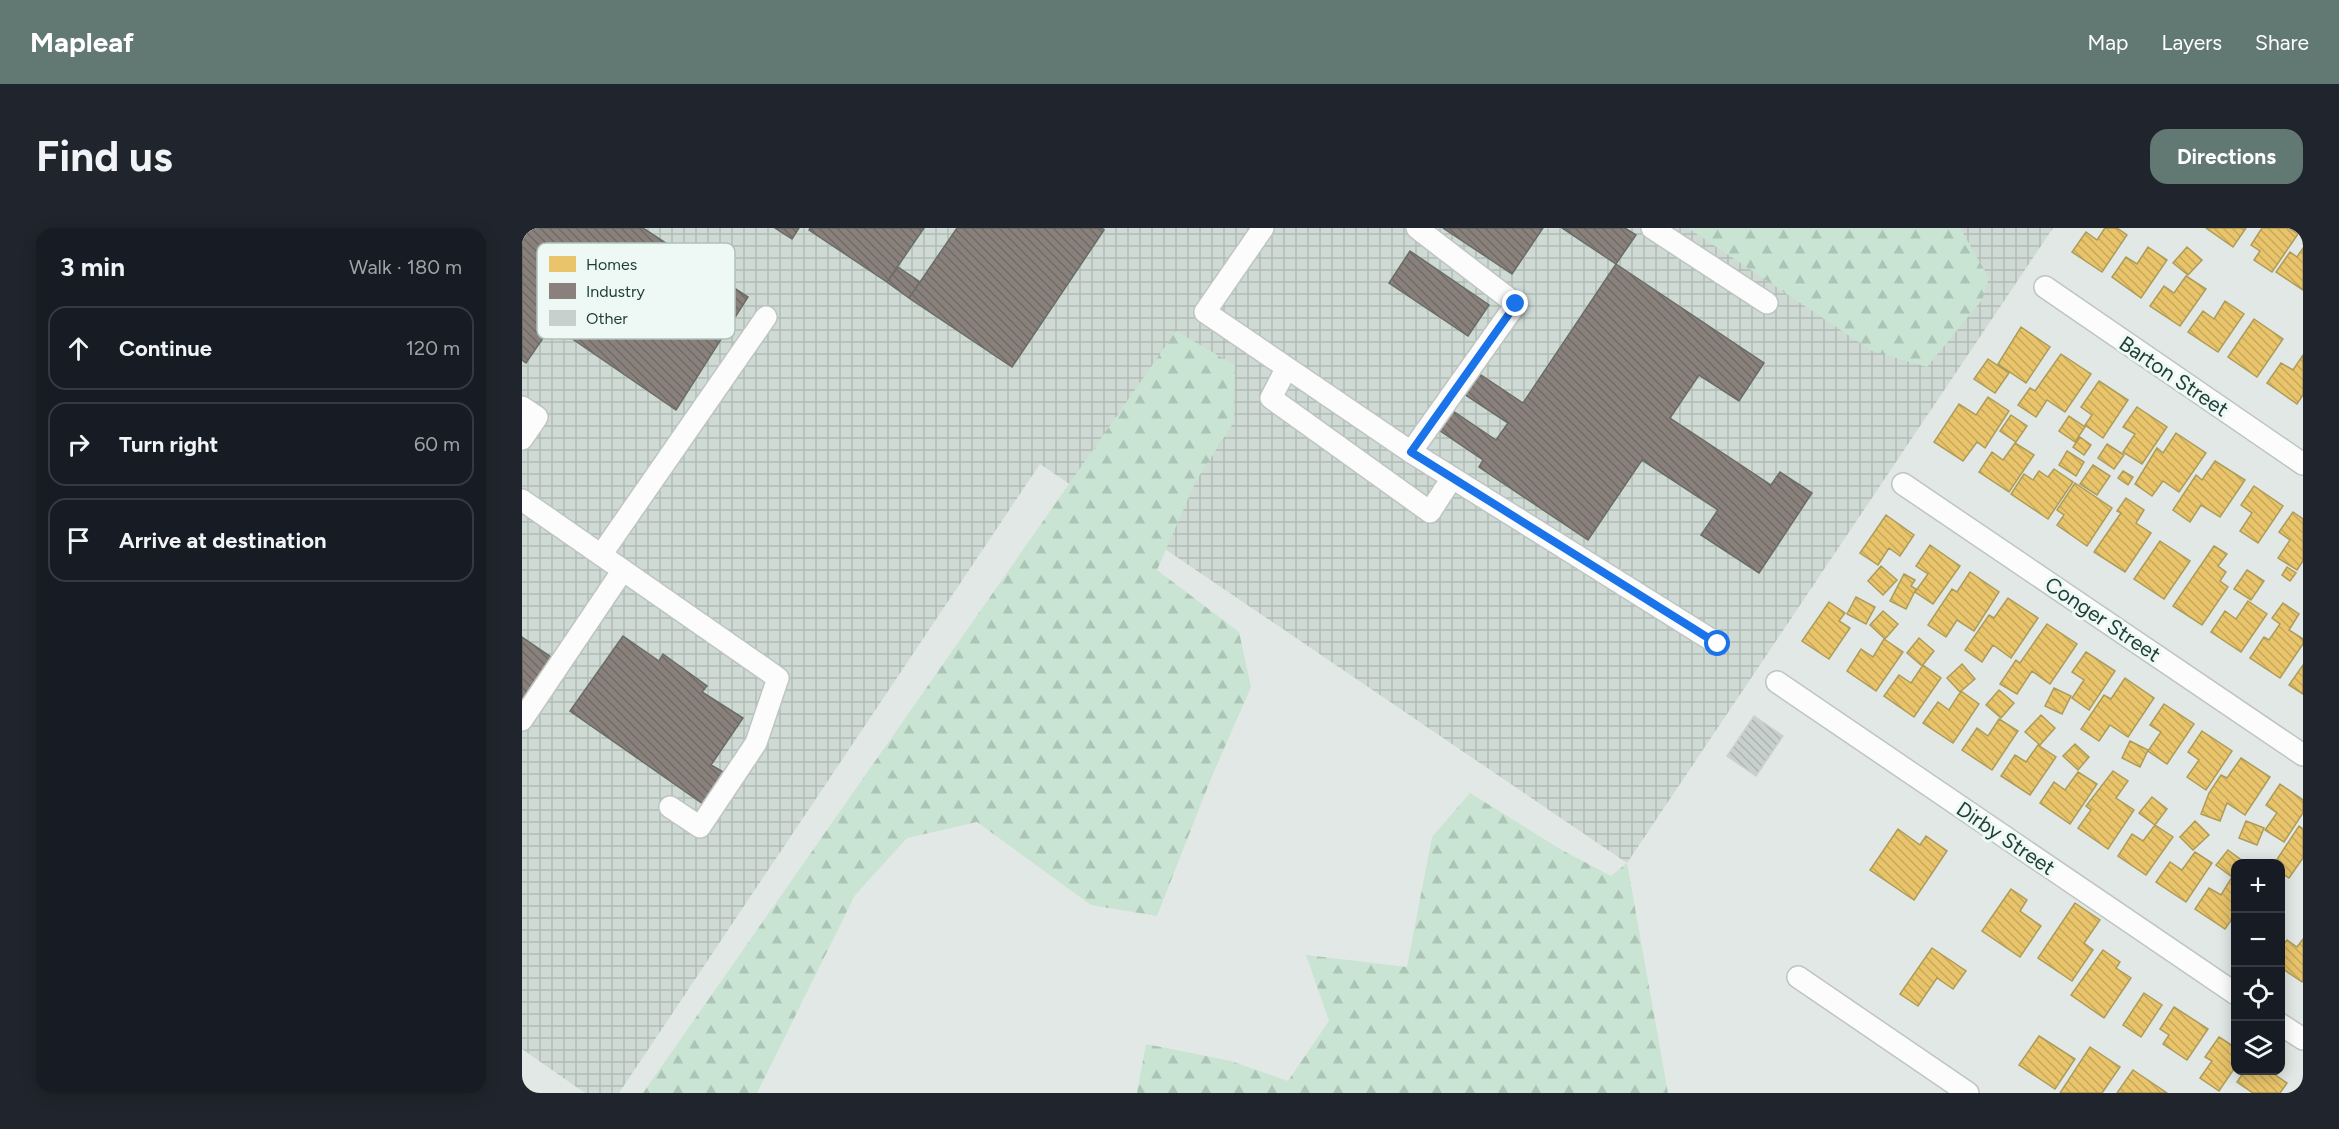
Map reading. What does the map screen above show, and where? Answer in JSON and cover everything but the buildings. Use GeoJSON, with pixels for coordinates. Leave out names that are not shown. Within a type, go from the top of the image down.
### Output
{"type":"FeatureCollection","features":[{"type":"Feature","properties":{"kind":"street"},"geometry":{"type":"LineString","coordinates":[[1263,228],[1205,312],[1411,452],[1718,644]]}},
{"type":"Feature","properties":{"kind":"street"},"geometry":{"type":"LineString","coordinates":[[1411,452],[1516,304],[1417,228]]}},
{"type":"Feature","properties":{"kind":"street"},"geometry":{"type":"LineString","coordinates":[[1653,228],[1767,303]]}},
{"type":"Feature","properties":{"kind":"street","name":"Barton Street"},"geometry":{"type":"LineString","coordinates":[[2045,287],[2303,464]]}},
{"type":"Feature","properties":{"kind":"street"},"geometry":{"type":"LineString","coordinates":[[601,555],[766,317]]}},
{"type":"Feature","properties":{"kind":"street"},"geometry":{"type":"LineString","coordinates":[[1286,369],[1271,398],[1430,512],[1452,478]]}},
{"type":"Feature","properties":{"kind":"street"},"geometry":{"type":"LineString","coordinates":[[522,407],[537,417],[522,439]]}},
{"type":"Feature","properties":{"kind":"street","name":"Conger Street"},"geometry":{"type":"LineString","coordinates":[[1903,484],[2303,754]]}},
{"type":"Feature","properties":{"kind":"street"},"geometry":{"type":"LineString","coordinates":[[522,500],[778,678],[756,743],[700,827],[670,807]]}},
{"type":"Feature","properties":{"kind":"street"},"geometry":{"type":"LineString","coordinates":[[522,720],[623,570]]}},
{"type":"Feature","properties":{"kind":"street","name":"Dirby Street"},"geometry":{"type":"LineString","coordinates":[[1777,682],[2231,991]]}},
{"type":"Feature","properties":{"kind":"street"},"geometry":{"type":"LineString","coordinates":[[1798,977],[1968,1093]]}},
{"type":"Feature","properties":{"kind":"street"},"geometry":{"type":"LineString","coordinates":[[2285,1027],[2303,1040]]}},
{"type":"Feature","properties":{"kind":"shaded area"},"geometry":{"type":"Polygon","coordinates":[[[522,228],[2053,228],[1627,863],[1040,464],[619,1093],[585,1093],[522,1049],[522,228]]]}},
{"type":"Feature","properties":{"kind":"green space"},"geometry":{"type":"Polygon","coordinates":[[[1688,228],[1960,228],[1989,278],[1982,300],[1927,367],[1872,351],[1688,228]]]}},
{"type":"Feature","properties":{"kind":"green space"},"geometry":{"type":"Polygon","coordinates":[[[1176,331],[1235,365],[1234,422],[1196,481],[1157,570],[1239,632],[1251,687],[1212,776],[1157,916],[1091,905],[977,822],[907,838],[855,895],[757,1093],[643,1093],[1176,331]]]}},
{"type":"Feature","properties":{"kind":"green space"},"geometry":{"type":"Polygon","coordinates":[[[1470,793],[1560,849],[1611,876],[1627,863],[1668,1093],[1137,1093],[1146,1044],[1231,1061],[1288,1081],[1329,1021],[1306,955],[1407,967],[1432,837],[1470,793]]]}},
{"type":"Feature","properties":{"kind":"route"},"geometry":{"type":"LineString","coordinates":[[1516,304],[1411,452],[1718,644]]}}]}
